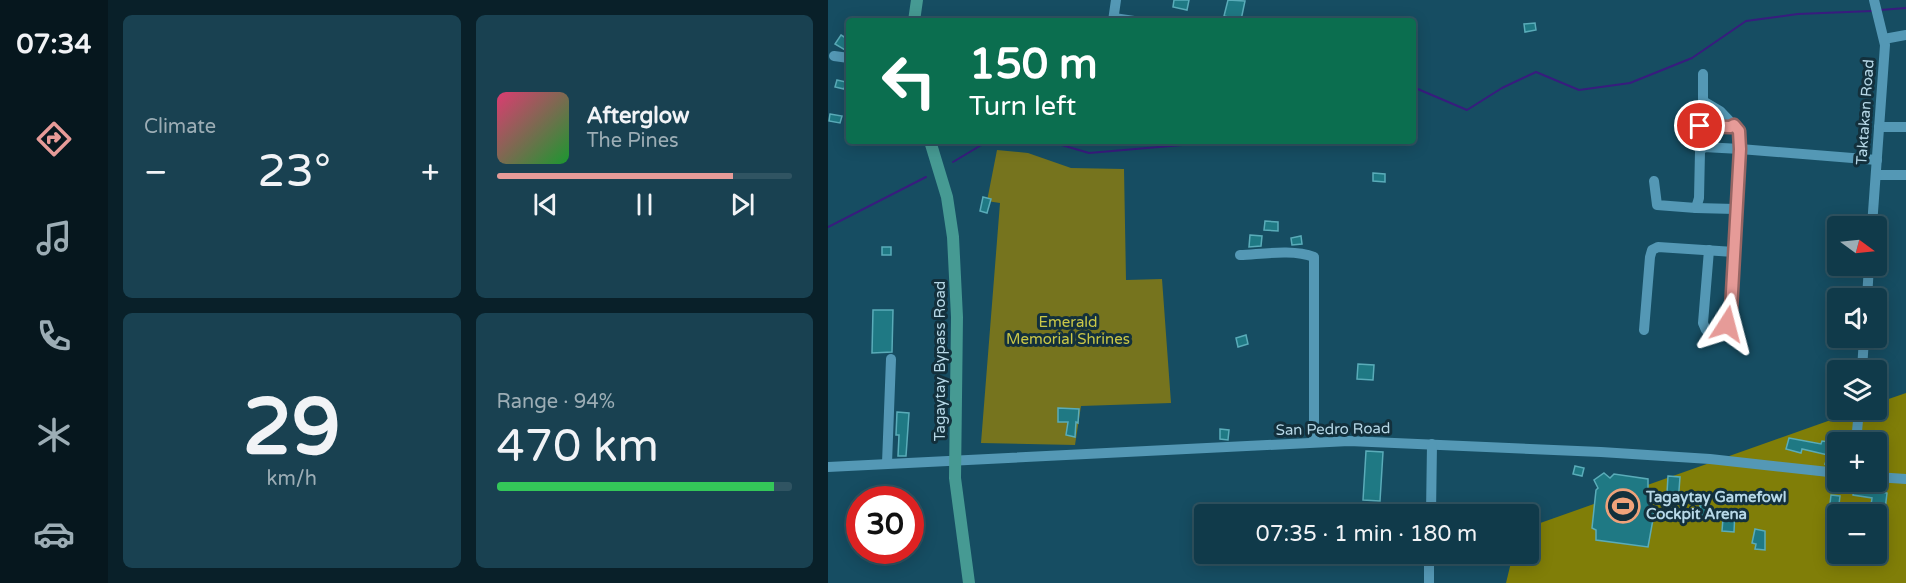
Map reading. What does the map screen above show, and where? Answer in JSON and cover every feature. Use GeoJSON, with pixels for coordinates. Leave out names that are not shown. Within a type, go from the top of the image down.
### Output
{"type":"FeatureCollection","features":[{"type":"Feature","properties":{"kind":"main road"},"geometry":{"type":"LineString","coordinates":[[914,18],[917,0]]}},
{"type":"Feature","properties":{"kind":"main road","name":"Tagaytay Bypass Road"},"geometry":{"type":"LineString","coordinates":[[931,144],[947,197],[953,237],[957,318],[954,462],[958,515],[969,583]]}},
{"type":"Feature","properties":{"kind":"street"},"geometry":{"type":"LineString","coordinates":[[1113,18],[1116,0]]}},
{"type":"Feature","properties":{"kind":"street","name":"Taktakan Road"},"geometry":{"type":"LineString","coordinates":[[1873,216],[1885,45],[1875,2]]}},
{"type":"Feature","properties":{"kind":"street"},"geometry":{"type":"LineString","coordinates":[[1884,39],[1906,35]]}},
{"type":"Feature","properties":{"kind":"street"},"geometry":{"type":"LineString","coordinates":[[834,56],[846,58]]}},
{"type":"Feature","properties":{"kind":"street"},"geometry":{"type":"LineString","coordinates":[[1702,74],[1703,101],[1720,111],[1739,131],[1740,149],[1731,310],[1725,331],[1706,330],[1703,322],[1709,250]]}},
{"type":"Feature","properties":{"kind":"street"},"geometry":{"type":"LineString","coordinates":[[1700,126],[1730,127],[1734,125]]}},
{"type":"Feature","properties":{"kind":"street"},"geometry":{"type":"LineString","coordinates":[[1879,127],[1906,127]]}},
{"type":"Feature","properties":{"kind":"street"},"geometry":{"type":"LineString","coordinates":[[1696,208],[1699,198],[1700,151],[1704,147],[1877,160]]}},
{"type":"Feature","properties":{"kind":"street"},"geometry":{"type":"LineString","coordinates":[[1876,175],[1906,175]]}},
{"type":"Feature","properties":{"kind":"street"},"geometry":{"type":"LineString","coordinates":[[1654,181],[1657,205],[1735,209]]}},
{"type":"Feature","properties":{"kind":"street"},"geometry":{"type":"LineString","coordinates":[[1644,330],[1652,250],[1658,247],[1734,252]]}},
{"type":"Feature","properties":{"kind":"street"},"geometry":{"type":"LineString","coordinates":[[1240,255],[1308,254],[1314,257],[1314,441]]}},
{"type":"Feature","properties":{"kind":"street"},"geometry":{"type":"LineString","coordinates":[[887,463],[891,359]]}},
{"type":"Feature","properties":{"kind":"street","name":"San Pedro Road"},"geometry":{"type":"LineString","coordinates":[[828,467],[1314,441],[1432,444],[1710,459],[1827,472]]}},
{"type":"Feature","properties":{"kind":"street"},"geometry":{"type":"LineString","coordinates":[[1431,504],[1432,444]]}},
{"type":"Feature","properties":{"kind":"street"},"geometry":{"type":"LineString","coordinates":[[1887,478],[1906,479]]}},
{"type":"Feature","properties":{"kind":"street"},"geometry":{"type":"LineString","coordinates":[[1429,583],[1430,564]]}},
{"type":"Feature","properties":{"kind":"green space","name":"Emerald Memorial Shrines"},"geometry":{"type":"Polygon","coordinates":[[[997,150],[1028,153],[1071,168],[1124,169],[1126,280],[1162,279],[1171,403],[1081,406],[1075,445],[981,443],[1000,203],[987,201],[997,150]]]}},
{"type":"Feature","properties":{"kind":"shaded area"},"geometry":{"type":"Polygon","coordinates":[[[1906,393],[1906,583],[1506,583],[1511,564],[1539,564],[1539,523],[1831,420],[1887,420],[1887,400],[1906,393]]]}},
{"type":"Feature","properties":{"kind":"building"},"geometry":{"type":"Polygon","coordinates":[[[1174,0],[1189,0],[1187,10],[1173,7],[1174,0]]]}},
{"type":"Feature","properties":{"kind":"building"},"geometry":{"type":"Polygon","coordinates":[[[1228,0],[1245,1],[1241,18],[1224,16],[1228,0]]]}},
{"type":"Feature","properties":{"kind":"building"},"geometry":{"type":"Polygon","coordinates":[[[1535,23],[1536,30],[1525,32],[1524,24],[1535,23]]]}},
{"type":"Feature","properties":{"kind":"building"},"geometry":{"type":"Polygon","coordinates":[[[841,35],[846,38],[845,50],[835,44],[841,35]]]}},
{"type":"Feature","properties":{"kind":"building"},"geometry":{"type":"Polygon","coordinates":[[[837,80],[846,82],[844,89],[835,87],[837,80]]]}},
{"type":"Feature","properties":{"kind":"building"},"geometry":{"type":"Polygon","coordinates":[[[830,114],[842,116],[840,123],[829,121],[830,114]]]}},
{"type":"Feature","properties":{"kind":"building"},"geometry":{"type":"Polygon","coordinates":[[[1373,173],[1385,174],[1385,182],[1373,181],[1373,173]]]}},
{"type":"Feature","properties":{"kind":"building"},"geometry":{"type":"Polygon","coordinates":[[[983,197],[991,199],[987,213],[980,211],[983,197]]]}},
{"type":"Feature","properties":{"kind":"building"},"geometry":{"type":"Polygon","coordinates":[[[1265,221],[1278,222],[1278,231],[1264,230],[1265,221]]]}},
{"type":"Feature","properties":{"kind":"building"},"geometry":{"type":"Polygon","coordinates":[[[1250,235],[1262,236],[1261,246],[1249,247],[1250,235]]]}},
{"type":"Feature","properties":{"kind":"building"},"geometry":{"type":"Polygon","coordinates":[[[1301,236],[1302,244],[1292,245],[1291,238],[1301,236]]]}},
{"type":"Feature","properties":{"kind":"building"},"geometry":{"type":"Polygon","coordinates":[[[882,247],[891,247],[891,255],[882,255],[882,247]]]}},
{"type":"Feature","properties":{"kind":"building"},"geometry":{"type":"Polygon","coordinates":[[[873,310],[893,310],[892,352],[872,353],[873,310]]]}},
{"type":"Feature","properties":{"kind":"building"},"geometry":{"type":"Polygon","coordinates":[[[1246,335],[1248,344],[1238,347],[1236,338],[1246,335]]]}},
{"type":"Feature","properties":{"kind":"building"},"geometry":{"type":"Polygon","coordinates":[[[1358,364],[1374,365],[1373,380],[1357,379],[1358,364]]]}},
{"type":"Feature","properties":{"kind":"building"},"geometry":{"type":"Polygon","coordinates":[[[1058,408],[1079,409],[1075,437],[1066,435],[1068,422],[1058,422],[1058,408]]]}},
{"type":"Feature","properties":{"kind":"building"},"geometry":{"type":"Polygon","coordinates":[[[897,412],[909,413],[906,456],[898,456],[897,412]]]}},
{"type":"Feature","properties":{"kind":"building"},"geometry":{"type":"Polygon","coordinates":[[[1220,429],[1229,430],[1228,440],[1220,439],[1220,429]]]}},
{"type":"Feature","properties":{"kind":"building"},"geometry":{"type":"Polygon","coordinates":[[[1789,438],[1821,444],[1822,441],[1827,442],[1827,455],[1802,449],[1801,453],[1786,449],[1789,438]]]}},
{"type":"Feature","properties":{"kind":"building"},"geometry":{"type":"Polygon","coordinates":[[[1366,451],[1383,452],[1380,501],[1363,500],[1366,451]]]}},
{"type":"Feature","properties":{"kind":"building"},"geometry":{"type":"Polygon","coordinates":[[[1575,466],[1584,468],[1582,476],[1573,474],[1575,466]]]}},
{"type":"Feature","properties":{"kind":"building","name":"Tagaytay Gamefowl Cockpit Arena"},"geometry":{"type":"Polygon","coordinates":[[[1604,473],[1610,478],[1614,474],[1648,479],[1648,493],[1654,514],[1648,547],[1596,540],[1596,530],[1592,528],[1598,488],[1594,480],[1604,473]]]}},
{"type":"Feature","properties":{"kind":"building"},"geometry":{"type":"Polygon","coordinates":[[[1668,476],[1680,477],[1678,504],[1664,503],[1668,476]]]}},
{"type":"Feature","properties":{"kind":"building"},"geometry":{"type":"Polygon","coordinates":[[[1853,492],[1887,493],[1886,504],[1871,504],[1872,498],[1853,495],[1853,492]]]}},
{"type":"Feature","properties":{"kind":"building"},"geometry":{"type":"Polygon","coordinates":[[[1831,495],[1840,496],[1839,504],[1830,504],[1831,495]]]}},
{"type":"Feature","properties":{"kind":"building"},"geometry":{"type":"Polygon","coordinates":[[[1700,505],[1711,506],[1711,510],[1735,511],[1734,532],[1722,531],[1723,518],[1700,517],[1700,505]]]}},
{"type":"Feature","properties":{"kind":"building"},"geometry":{"type":"Polygon","coordinates":[[[1755,529],[1765,531],[1765,550],[1755,549],[1756,544],[1752,543],[1755,529]]]}},
{"type":"Feature","properties":{"kind":"waterway"},"geometry":{"type":"LineString","coordinates":[[1880,10],[1906,8]]}},
{"type":"Feature","properties":{"kind":"waterway"},"geometry":{"type":"LineString","coordinates":[[1416,88],[1467,110],[1502,88],[1536,72],[1579,90],[1630,83],[1692,58],[1746,21],[1798,14],[1872,11]]}},
{"type":"Feature","properties":{"kind":"waterway"},"geometry":{"type":"LineString","coordinates":[[953,162],[983,144]]}},
{"type":"Feature","properties":{"kind":"waterway"},"geometry":{"type":"LineString","coordinates":[[1058,144],[1089,153],[1185,144]]}},
{"type":"Feature","properties":{"kind":"waterway"},"geometry":{"type":"LineString","coordinates":[[828,227],[926,177]]}},
{"type":"Feature","properties":{"kind":"place","name":"Tagaytay Gamefowl Cockpit Arena"},"geometry":{"type":"Point","coordinates":[1623,506]}},
{"type":"Feature","properties":{"kind":"route"},"geometry":{"type":"LineString","coordinates":[[1700,126],[1730,127],[1734,125],[1739,131],[1740,149],[1731,310],[1727,324]]}}]}
